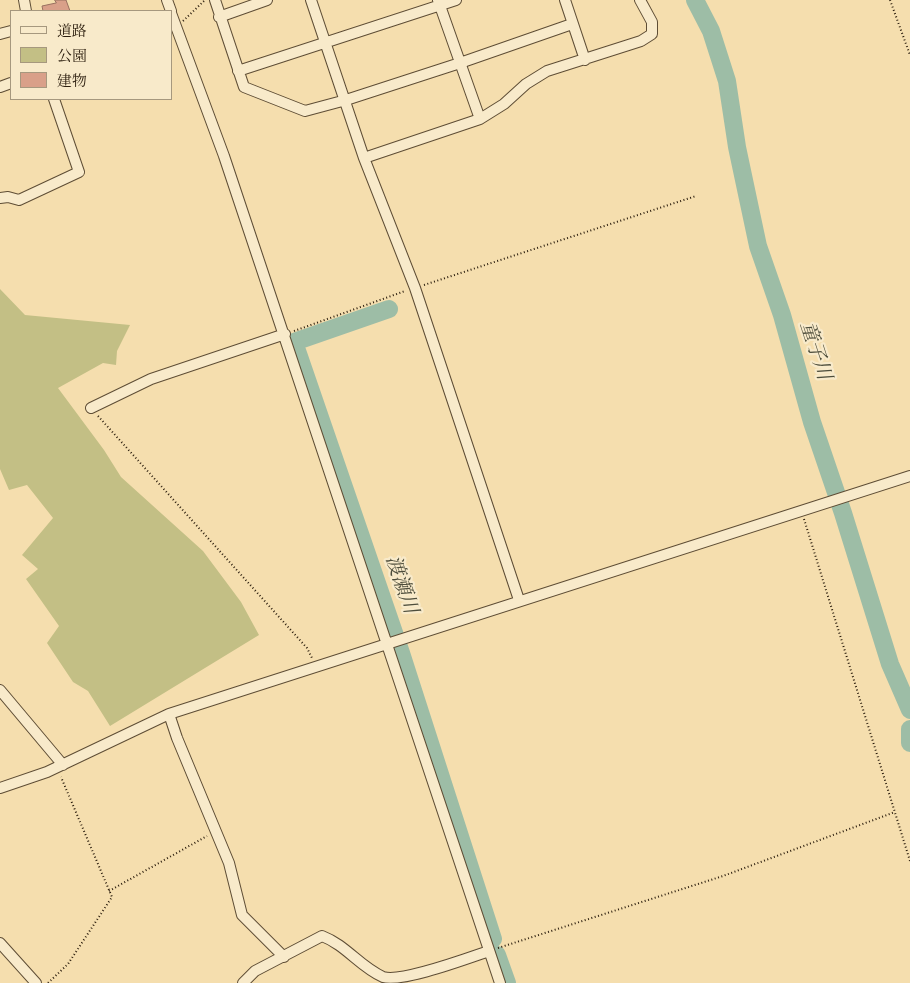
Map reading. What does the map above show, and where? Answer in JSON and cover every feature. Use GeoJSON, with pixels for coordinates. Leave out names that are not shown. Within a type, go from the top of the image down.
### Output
{"type":"FeatureCollection","features":[{"type":"Feature","properties":{"kind":"street"},"geometry":{"type":"LineString","coordinates":[[215,0],[219,17],[244,87],[305,111],[346,100],[460,63],[572,24]]}},
{"type":"Feature","properties":{"kind":"street"},"geometry":{"type":"LineString","coordinates":[[219,17],[267,0]]}},
{"type":"Feature","properties":{"kind":"street"},"geometry":{"type":"LineString","coordinates":[[311,0],[364,158],[415,288],[519,600]]}},
{"type":"Feature","properties":{"kind":"street"},"geometry":{"type":"LineString","coordinates":[[238,71],[439,3],[456,0]]}},
{"type":"Feature","properties":{"kind":"street"},"geometry":{"type":"LineString","coordinates":[[565,0],[585,60]]}},
{"type":"Feature","properties":{"kind":"street"},"geometry":{"type":"LineString","coordinates":[[364,158],[480,119],[504,104],[526,84],[547,71],[641,41],[652,34],[652,22],[640,0]]}},
{"type":"Feature","properties":{"kind":"street"},"geometry":{"type":"LineString","coordinates":[[439,3],[480,119]]}},
{"type":"Feature","properties":{"kind":"street"},"geometry":{"type":"LineString","coordinates":[[172,15],[224,156],[285,334],[500,983]]}},
{"type":"Feature","properties":{"kind":"street"},"geometry":{"type":"LineString","coordinates":[[0,198],[8,197],[19,200],[78,172],[54,100]]}},
{"type":"Feature","properties":{"kind":"street"},"geometry":{"type":"LineString","coordinates":[[91,408],[151,379],[285,334]]}},
{"type":"Feature","properties":{"kind":"street"},"geometry":{"type":"LineString","coordinates":[[0,788],[60,766],[169,714],[905,477]]}},
{"type":"Feature","properties":{"kind":"street"},"geometry":{"type":"LineString","coordinates":[[0,690],[60,766]]}},
{"type":"Feature","properties":{"kind":"street"},"geometry":{"type":"LineString","coordinates":[[169,714],[229,862],[242,915],[284,957]]}},
{"type":"Feature","properties":{"kind":"street"},"geometry":{"type":"LineString","coordinates":[[243,983],[255,970],[284,957],[322,936],[334,940],[383,977],[399,979],[489,951]]}},
{"type":"Feature","properties":{"kind":"street"},"geometry":{"type":"LineString","coordinates":[[0,943],[4,955],[36,983]]}},
{"type":"Feature","properties":{"kind":"path"},"geometry":{"type":"LineString","coordinates":[[176,28],[204,0]]}},
{"type":"Feature","properties":{"kind":"path"},"geometry":{"type":"LineString","coordinates":[[890,0],[910,55]]}},
{"type":"Feature","properties":{"kind":"path"},"geometry":{"type":"LineString","coordinates":[[285,334],[415,288],[696,196]]}},
{"type":"Feature","properties":{"kind":"path"},"geometry":{"type":"LineString","coordinates":[[91,408],[307,648],[317,666]]}},
{"type":"Feature","properties":{"kind":"path"},"geometry":{"type":"LineString","coordinates":[[802,510],[910,860]]}},
{"type":"Feature","properties":{"kind":"path"},"geometry":{"type":"LineString","coordinates":[[48,983],[68,964],[112,897],[60,766]]}},
{"type":"Feature","properties":{"kind":"path"},"geometry":{"type":"LineString","coordinates":[[489,951],[723,876],[895,812]]}},
{"type":"Feature","properties":{"kind":"path"},"geometry":{"type":"LineString","coordinates":[[109,891],[216,831]]}},
{"type":"Feature","properties":{"kind":"green space"},"geometry":{"type":"Polygon","coordinates":[[[0,289],[25,315],[130,325],[117,351],[116,365],[103,363],[58,388],[104,450],[121,477],[203,551],[241,602],[259,635],[110,726],[88,691],[73,682],[47,643],[59,626],[26,579],[38,569],[22,555],[53,518],[27,485],[9,490],[0,469],[0,289]]]}},
{"type":"Feature","properties":{"kind":"building"},"geometry":{"type":"Polygon","coordinates":[[[55,0],[66,0],[70,10],[43,10],[42,6],[56,3],[55,0]]]}},
{"type":"Feature","properties":{"kind":"waterway","name":"童子川"},"geometry":{"type":"LineString","coordinates":[[695,0],[711,31],[727,81],[737,147],[758,246],[782,315],[812,422],[843,513],[890,664],[910,710]]}},
{"type":"Feature","properties":{"kind":"waterway","name":"渡瀬川"},"geometry":{"type":"LineString","coordinates":[[389,309],[294,342],[401,653],[493,939]]}},
{"type":"Feature","properties":{"kind":"waterway","name":"童子川"},"geometry":{"type":"LineString","coordinates":[[910,729],[910,743]]}},
{"type":"Feature","properties":{"kind":"waterway","name":"渡瀬川"},"geometry":{"type":"LineString","coordinates":[[497,955],[507,983]]}}]}
